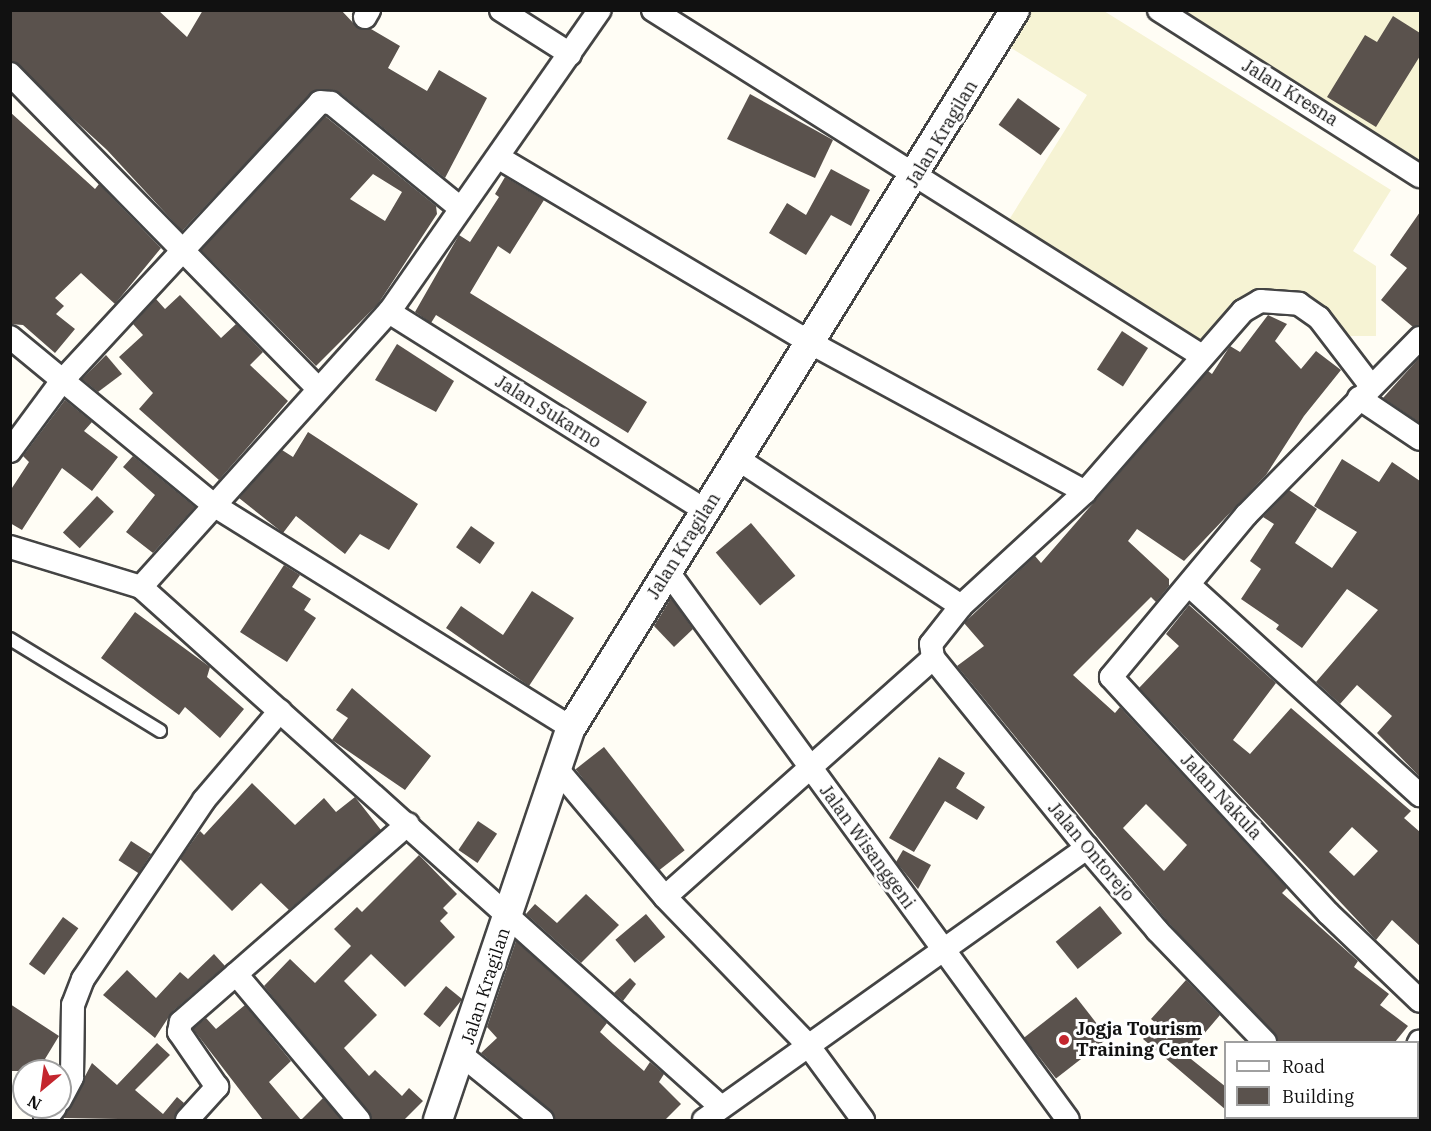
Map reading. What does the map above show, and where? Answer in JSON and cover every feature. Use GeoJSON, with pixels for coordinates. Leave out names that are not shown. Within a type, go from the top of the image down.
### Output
{"type":"FeatureCollection","features":[{"type":"Feature","properties":{"kind":"street"},"geometry":{"type":"LineString","coordinates":[[501,10],[570,54]]}},
{"type":"Feature","properties":{"kind":"street"},"geometry":{"type":"LineString","coordinates":[[141,587],[390,312],[460,208],[501,159],[600,10]]}},
{"type":"Feature","properties":{"kind":"street"},"geometry":{"type":"LineString","coordinates":[[653,10],[1202,356]]}},
{"type":"Feature","properties":{"kind":"street","name":"Jalan Kragilan"},"geometry":{"type":"LineString","coordinates":[[438,1120],[463,1056],[571,728],[917,176],[1015,10]]}},
{"type":"Feature","properties":{"kind":"street","name":"Jalan Kresna"},"geometry":{"type":"LineString","coordinates":[[1159,10],[1420,176]]}},
{"type":"Feature","properties":{"kind":"street"},"geometry":{"type":"LineString","coordinates":[[10,74],[318,389]]}},
{"type":"Feature","properties":{"kind":"street"},"geometry":{"type":"LineString","coordinates":[[10,451],[61,382],[180,250],[320,102],[331,103],[460,208]]}},
{"type":"Feature","properties":{"kind":"street"},"geometry":{"type":"LineString","coordinates":[[501,159],[812,343],[1085,492]]}},
{"type":"Feature","properties":{"kind":"street"},"geometry":{"type":"LineString","coordinates":[[665,897],[812,769],[932,654],[933,638],[961,606],[1085,492],[1244,310],[1260,301],[1289,302],[1319,318],[1365,392],[1420,439]]}},
{"type":"Feature","properties":{"kind":"street","name":"Jalan Sukarno"},"geometry":{"type":"LineString","coordinates":[[390,312],[706,511]]}},
{"type":"Feature","properties":{"kind":"street"},"geometry":{"type":"LineString","coordinates":[[10,337],[61,382],[214,506],[571,728]]}},
{"type":"Feature","properties":{"kind":"street"},"geometry":{"type":"LineString","coordinates":[[1420,338],[1246,515],[1190,586],[1420,795]]}},
{"type":"Feature","properties":{"kind":"street"},"geometry":{"type":"LineString","coordinates":[[738,459],[961,606]]}},
{"type":"Feature","properties":{"kind":"street"},"geometry":{"type":"LineString","coordinates":[[10,547],[141,587],[509,916],[712,1114],[1087,848]]}},
{"type":"Feature","properties":{"kind":"street","name":"Jalan Wisanggeni"},"geometry":{"type":"LineString","coordinates":[[668,572],[942,951],[1068,1120]]}},
{"type":"Feature","properties":{"kind":"street","name":"Jalan Nakula"},"geometry":{"type":"LineString","coordinates":[[1190,586],[1111,677],[1328,913],[1420,1001]]}},
{"type":"Feature","properties":{"kind":"street","name":"Jalan Ontorejo"},"geometry":{"type":"LineString","coordinates":[[932,654],[1087,848],[1265,1041]]}},
{"type":"Feature","properties":{"kind":"street"},"geometry":{"type":"LineString","coordinates":[[72,1077],[73,1005],[83,979],[204,800],[280,711]]}},
{"type":"Feature","properties":{"kind":"street"},"geometry":{"type":"LineString","coordinates":[[558,770],[665,897],[808,1045],[863,1120]]}},
{"type":"Feature","properties":{"kind":"street"},"geometry":{"type":"LineString","coordinates":[[187,1120],[217,1087],[178,1027],[408,824]]}},
{"type":"Feature","properties":{"kind":"street"},"geometry":{"type":"LineString","coordinates":[[236,974],[359,1120]]}},
{"type":"Feature","properties":{"kind":"street"},"geometry":{"type":"LineString","coordinates":[[463,1056],[542,1120]]}},
{"type":"Feature","properties":{"kind":"lane"},"geometry":{"type":"LineString","coordinates":[[10,639],[160,731]]}},
{"type":"Feature","properties":{"kind":"shaded area"},"geometry":{"type":"Polygon","coordinates":[[[1023,11],[1104,11],[1391,190],[1353,251],[1376,266],[1376,336],[1338,336],[1313,297],[1260,289],[1201,345],[1007,223],[1087,95],[1003,43],[1023,11]]]}},
{"type":"Feature","properties":{"kind":"shaded area"},"geometry":{"type":"Polygon","coordinates":[[[1144,11],[1420,11],[1420,185],[1232,67],[1144,11]]]}},
{"type":"Feature","properties":{"kind":"building"},"geometry":{"type":"Polygon","coordinates":[[[10,10],[158,10],[187,37],[203,10],[341,10],[358,28],[371,29],[400,46],[388,68],[427,91],[439,70],[487,98],[445,178],[340,93],[315,90],[182,231],[107,150],[10,61],[10,10]]]}},
{"type":"Feature","properties":{"kind":"building"},"geometry":{"type":"Polygon","coordinates":[[[1393,16],[1420,33],[1420,56],[1376,127],[1327,97],[1365,35],[1377,42],[1393,16]]]}},
{"type":"Feature","properties":{"kind":"building"},"geometry":{"type":"Polygon","coordinates":[[[750,94],[833,140],[815,178],[727,139],[750,94]]]}},
{"type":"Feature","properties":{"kind":"building"},"geometry":{"type":"Polygon","coordinates":[[[1018,98],[1060,129],[1041,155],[999,125],[1018,98]]]}},
{"type":"Feature","properties":{"kind":"building"},"geometry":{"type":"Polygon","coordinates":[[[10,112],[95,189],[99,184],[161,248],[115,304],[81,273],[55,298],[64,306],[56,314],[75,329],[55,353],[23,325],[10,324],[10,112]]]}},
{"type":"Feature","properties":{"kind":"building"},"geometry":{"type":"Polygon","coordinates":[[[325,116],[436,206],[437,214],[378,304],[316,366],[201,250],[325,116]],[[373,174],[350,199],[385,221],[402,192],[373,174]]]}},
{"type":"Feature","properties":{"kind":"building"},"geometry":{"type":"Polygon","coordinates":[[[831,169],[870,190],[851,226],[831,215],[806,255],[769,233],[787,203],[806,215],[831,169]]]}},
{"type":"Feature","properties":{"kind":"building"},"geometry":{"type":"Polygon","coordinates":[[[505,177],[544,200],[510,254],[498,246],[470,293],[647,402],[628,433],[436,315],[431,323],[415,312],[459,235],[470,242],[499,197],[495,194],[505,177]]]}},
{"type":"Feature","properties":{"kind":"building"},"geometry":{"type":"Polygon","coordinates":[[[1420,212],[1420,325],[1413,327],[1381,300],[1407,268],[1390,255],[1420,212]]]}},
{"type":"Feature","properties":{"kind":"building"},"geometry":{"type":"Polygon","coordinates":[[[180,295],[221,338],[236,324],[263,352],[250,365],[288,401],[219,480],[139,409],[153,393],[119,357],[143,335],[133,324],[156,299],[165,309],[180,295]]]}},
{"type":"Feature","properties":{"kind":"building"},"geometry":{"type":"Polygon","coordinates":[[[1268,315],[1287,324],[1275,341],[1301,369],[1316,351],[1341,370],[1304,416],[1266,475],[1184,561],[1137,529],[1128,541],[1169,579],[1169,586],[1156,602],[1151,597],[1073,675],[1115,713],[1120,707],[1287,888],[1282,893],[1358,961],[1354,967],[1389,994],[1380,1005],[1408,1026],[1396,1041],[1278,1041],[1167,921],[957,666],[984,646],[964,623],[1035,556],[1041,563],[1208,371],[1212,374],[1230,346],[1240,352],[1268,315]],[[1146,804],[1123,828],[1164,871],[1187,845],[1146,804]]]}},
{"type":"Feature","properties":{"kind":"building"},"geometry":{"type":"Polygon","coordinates":[[[1122,331],[1148,348],[1123,386],[1097,370],[1122,331]]]}},
{"type":"Feature","properties":{"kind":"building"},"geometry":{"type":"Polygon","coordinates":[[[397,344],[454,381],[436,412],[375,380],[397,344]]]}},
{"type":"Feature","properties":{"kind":"building"},"geometry":{"type":"Polygon","coordinates":[[[106,355],[122,374],[98,392],[82,379],[106,355]]]}},
{"type":"Feature","properties":{"kind":"building"},"geometry":{"type":"Polygon","coordinates":[[[1420,357],[1420,423],[1383,398],[1420,357]]]}},
{"type":"Feature","properties":{"kind":"building"},"geometry":{"type":"Polygon","coordinates":[[[65,400],[92,422],[84,431],[118,457],[92,491],[62,468],[22,530],[10,523],[10,491],[29,462],[23,456],[65,400]]]}},
{"type":"Feature","properties":{"kind":"building"},"geometry":{"type":"Polygon","coordinates":[[[308,432],[418,504],[389,550],[360,534],[345,554],[296,516],[283,533],[239,498],[282,450],[293,457],[308,432]]]}},
{"type":"Feature","properties":{"kind":"building"},"geometry":{"type":"Polygon","coordinates":[[[133,456],[195,507],[153,553],[126,532],[155,495],[123,467],[133,456]]]}},
{"type":"Feature","properties":{"kind":"building"},"geometry":{"type":"Polygon","coordinates":[[[1342,459],[1379,482],[1392,462],[1420,481],[1420,777],[1377,733],[1392,716],[1357,685],[1340,704],[1316,682],[1378,610],[1347,589],[1302,648],[1276,629],[1279,625],[1241,599],[1261,569],[1250,561],[1274,524],[1263,517],[1289,490],[1317,509],[1295,543],[1332,568],[1357,532],[1314,506],[1342,459]]]}},
{"type":"Feature","properties":{"kind":"building"},"geometry":{"type":"Polygon","coordinates":[[[97,496],[114,512],[80,548],[63,533],[97,496]]]}},
{"type":"Feature","properties":{"kind":"building"},"geometry":{"type":"Polygon","coordinates":[[[751,523],[795,576],[760,605],[716,553],[751,523]]]}},
{"type":"Feature","properties":{"kind":"building"},"geometry":{"type":"Polygon","coordinates":[[[471,526],[495,543],[480,564],[456,547],[471,526]]]}},
{"type":"Feature","properties":{"kind":"building"},"geometry":{"type":"Polygon","coordinates":[[[284,565],[300,575],[292,587],[311,599],[304,610],[316,618],[287,662],[240,632],[284,565]]]}},
{"type":"Feature","properties":{"kind":"building"},"geometry":{"type":"Polygon","coordinates":[[[532,591],[574,618],[529,686],[446,628],[461,606],[503,635],[532,591]]]}},
{"type":"Feature","properties":{"kind":"building"},"geometry":{"type":"Polygon","coordinates":[[[671,598],[693,629],[674,647],[654,626],[671,598]]]}},
{"type":"Feature","properties":{"kind":"building"},"geometry":{"type":"Polygon","coordinates":[[[1189,605],[1276,683],[1233,740],[1250,754],[1291,708],[1411,811],[1404,818],[1420,832],[1420,946],[1392,920],[1376,940],[1139,688],[1179,646],[1166,634],[1189,605]],[[1352,827],[1329,852],[1354,876],[1378,851],[1352,827]]]}},
{"type":"Feature","properties":{"kind":"building"},"geometry":{"type":"Polygon","coordinates":[[[135,612],[210,667],[207,677],[244,709],[220,738],[185,707],[179,715],[101,658],[135,612]]]}},
{"type":"Feature","properties":{"kind":"building"},"geometry":{"type":"Polygon","coordinates":[[[352,688],[431,756],[405,790],[332,740],[348,718],[336,710],[352,688]]]}},
{"type":"Feature","properties":{"kind":"building"},"geometry":{"type":"Polygon","coordinates":[[[604,747],[685,850],[656,872],[576,769],[604,747]]]}},
{"type":"Feature","properties":{"kind":"building"},"geometry":{"type":"Polygon","coordinates":[[[939,757],[965,773],[956,788],[985,807],[977,820],[945,801],[914,852],[889,838],[939,757]]]}},
{"type":"Feature","properties":{"kind":"building"},"geometry":{"type":"Polygon","coordinates":[[[252,783],[295,825],[324,798],[336,812],[355,797],[381,830],[289,910],[261,883],[232,911],[180,859],[200,831],[204,835],[252,783]]]}},
{"type":"Feature","properties":{"kind":"building"},"geometry":{"type":"Polygon","coordinates":[[[478,821],[497,834],[477,863],[458,850],[478,821]]]}},
{"type":"Feature","properties":{"kind":"building"},"geometry":{"type":"Polygon","coordinates":[[[131,841],[151,854],[139,873],[118,860],[131,841]]]}},
{"type":"Feature","properties":{"kind":"building"},"geometry":{"type":"Polygon","coordinates":[[[903,850],[931,865],[918,889],[896,862],[903,850]]]}},
{"type":"Feature","properties":{"kind":"building"},"geometry":{"type":"Polygon","coordinates":[[[419,855],[457,894],[443,908],[448,913],[440,921],[455,937],[405,987],[371,954],[344,981],[377,1015],[344,1048],[369,1076],[375,1070],[402,1096],[409,1088],[423,1101],[404,1120],[372,1120],[264,986],[290,959],[315,983],[351,946],[334,929],[357,907],[362,912],[419,855]]]}},
{"type":"Feature","properties":{"kind":"building"},"geometry":{"type":"Polygon","coordinates":[[[586,894],[619,925],[581,963],[526,914],[535,904],[557,923],[586,894]]]}},
{"type":"Feature","properties":{"kind":"building"},"geometry":{"type":"Polygon","coordinates":[[[1100,906],[1122,933],[1078,969],[1056,942],[1100,906]]]}},
{"type":"Feature","properties":{"kind":"building"},"geometry":{"type":"Polygon","coordinates":[[[646,914],[665,937],[635,963],[615,940],[646,914]]]}},
{"type":"Feature","properties":{"kind":"building"},"geometry":{"type":"Polygon","coordinates":[[[63,917],[78,928],[44,975],[29,964],[63,917]]]}},
{"type":"Feature","properties":{"kind":"building"},"geometry":{"type":"Polygon","coordinates":[[[516,941],[607,1023],[600,1032],[613,1044],[644,1071],[650,1062],[664,1074],[659,1082],[681,1104],[665,1120],[555,1120],[550,1110],[481,1053],[497,1038],[487,1027],[516,941]]]}},
{"type":"Feature","properties":{"kind":"building"},"geometry":{"type":"Polygon","coordinates":[[[214,954],[225,966],[172,1012],[155,1038],[103,995],[127,970],[156,998],[180,972],[188,979],[214,954]]]}},
{"type":"Feature","properties":{"kind":"building"},"geometry":{"type":"Polygon","coordinates":[[[630,978],[636,984],[623,1001],[614,993],[630,978]]]}},
{"type":"Feature","properties":{"kind":"building"},"geometry":{"type":"Polygon","coordinates":[[[1186,980],[1220,1015],[1186,1055],[1224,1085],[1224,1108],[1143,1039],[1153,1028],[1167,1039],[1170,1035],[1151,1019],[1186,980]]]}},
{"type":"Feature","properties":{"kind":"building"},"geometry":{"type":"Polygon","coordinates":[[[446,986],[462,999],[440,1027],[423,1014],[446,986]]]}},
{"type":"Feature","properties":{"kind":"building","name":"Jogja Tourism Training Center"},"geometry":{"type":"Polygon","coordinates":[[[1076,997],[1108,1038],[1056,1079],[1024,1038],[1076,997]]]}},
{"type":"Feature","properties":{"kind":"building"},"geometry":{"type":"Polygon","coordinates":[[[10,1004],[59,1036],[45,1059],[12,1059],[12,1071],[10,1071],[10,1004]]]}},
{"type":"Feature","properties":{"kind":"building"},"geometry":{"type":"Polygon","coordinates":[[[245,1005],[291,1061],[269,1082],[301,1120],[263,1120],[193,1029],[206,1018],[216,1029],[245,1005]]]}},
{"type":"Feature","properties":{"kind":"building"},"geometry":{"type":"Polygon","coordinates":[[[157,1043],[170,1055],[135,1090],[163,1114],[177,1097],[184,1103],[174,1120],[72,1118],[72,1101],[92,1063],[117,1085],[157,1043]]]}},
{"type":"Feature","properties":{"kind":"building"},"geometry":{"type":"Polygon","coordinates":[[[323,1098],[342,1120],[301,1120],[323,1098]]]}},
{"type":"Feature","properties":{"kind":"place","name":"Jogja Tourism Training Center"},"geometry":{"type":"Point","coordinates":[1064,1040]}}]}
